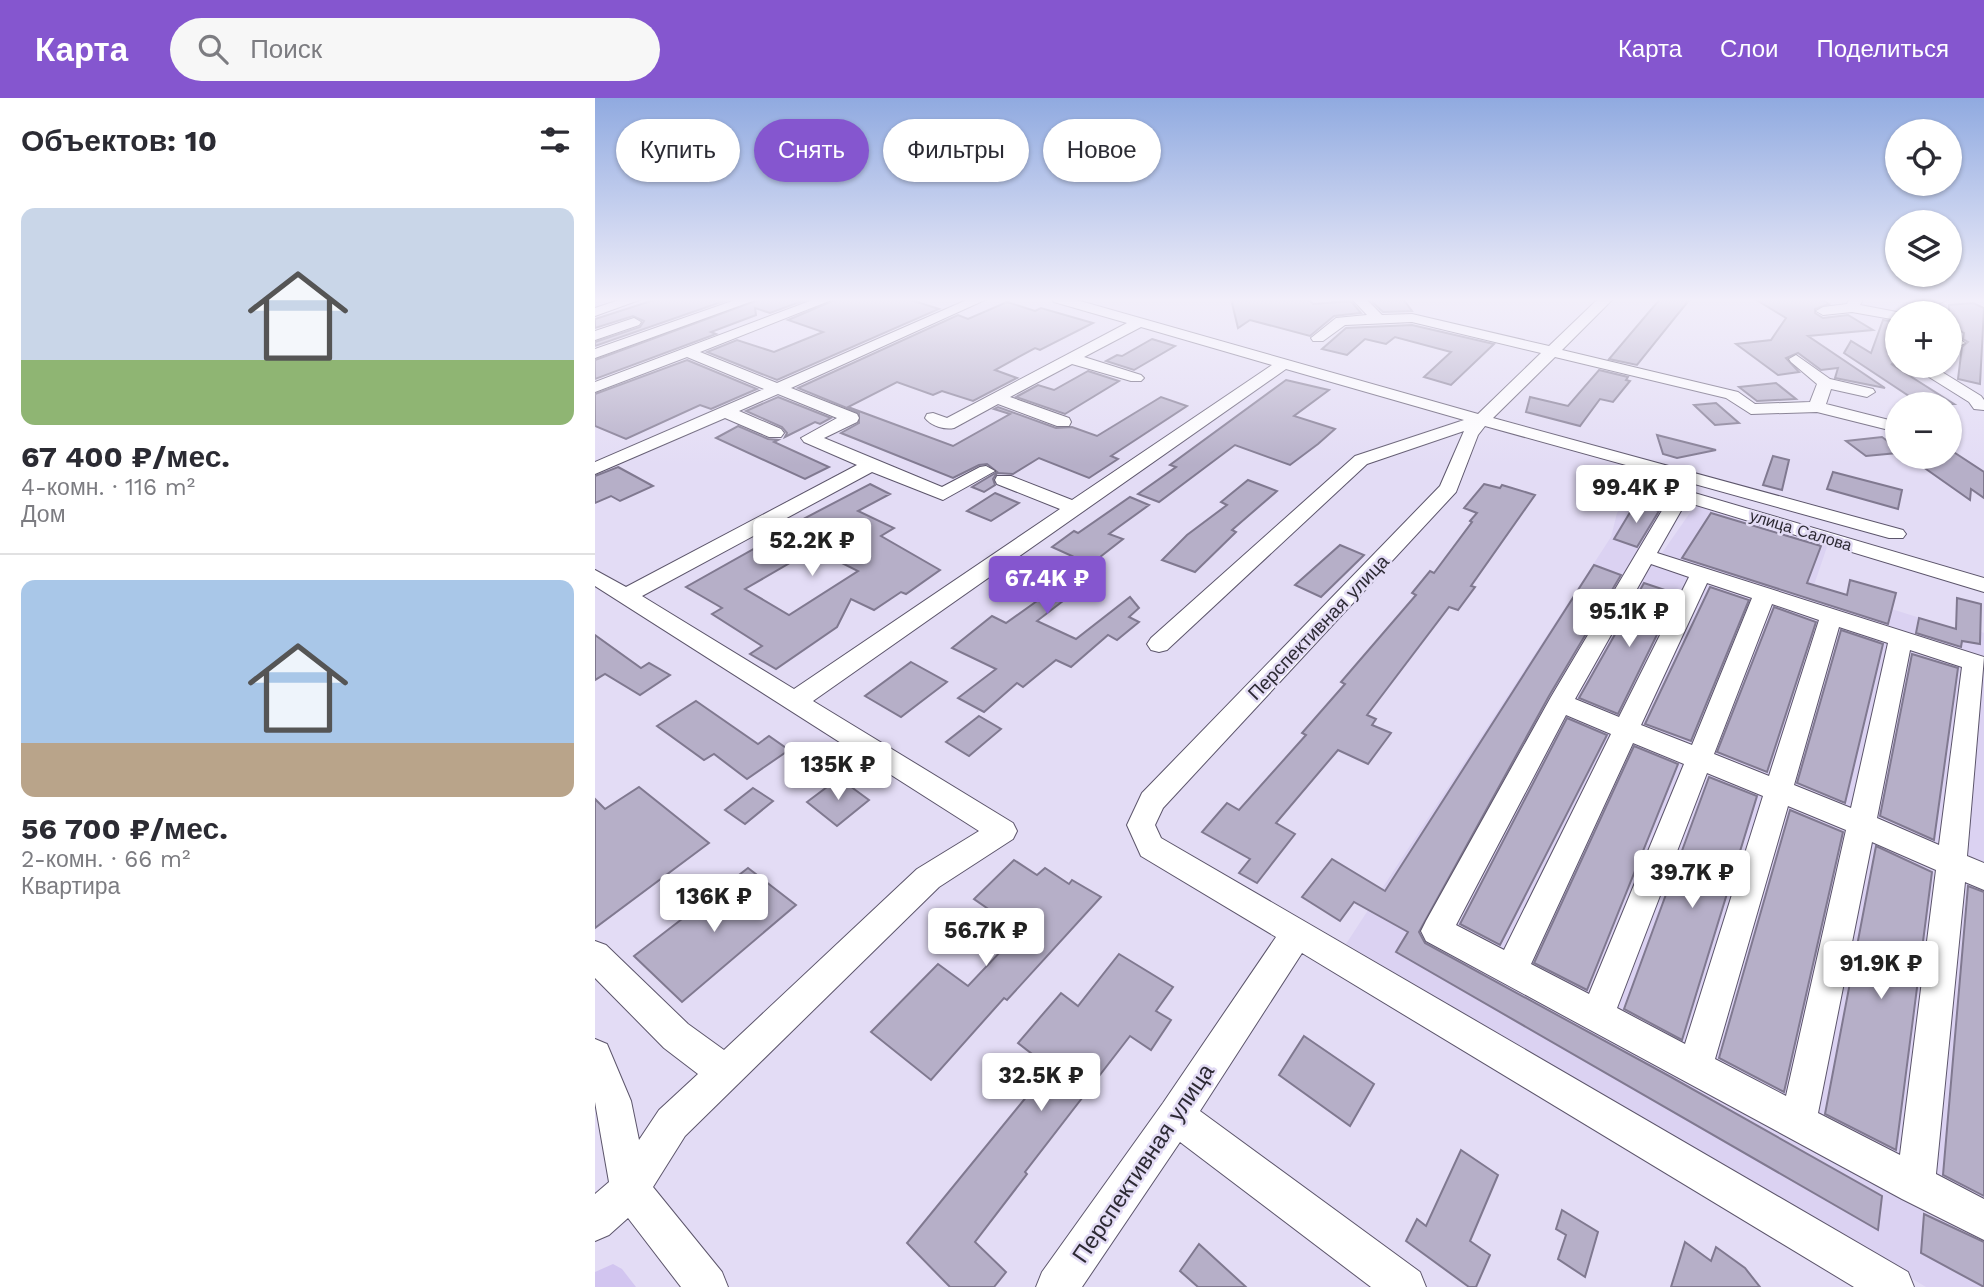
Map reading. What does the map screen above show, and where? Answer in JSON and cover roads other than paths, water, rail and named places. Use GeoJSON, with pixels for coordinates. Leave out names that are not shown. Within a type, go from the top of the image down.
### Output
{"type":"FeatureCollection","features":[{"type":"Feature","properties":{"kind":"street"},"geometry":{"type":"LineString","coordinates":[[595,387],[680,354]]}},
{"type":"Feature","properties":{"kind":"street"},"geometry":{"type":"LineString","coordinates":[[693,354],[851,418],[810,438],[871,465],[943,494],[995,476],[1074,508]]}},
{"type":"Feature","properties":{"kind":"street"},"geometry":{"type":"LineString","coordinates":[[595,468],[855,354]]}},
{"type":"Feature","properties":{"kind":"street"},"geometry":{"type":"LineString","coordinates":[[933,418],[948,424],[1077,354]]}},
{"type":"Feature","properties":{"kind":"street","name":"улица Салова"},"geometry":{"type":"LineString","coordinates":[[1254,354],[1481,421],[1497,435],[1520,446],[1984,585]]}},
{"type":"Feature","properties":{"kind":"street","name":"Перспективная улица"},"geometry":{"type":"LineString","coordinates":[[1058,1287],[1176,1116],[1297,933],[1151,847],[1141,825],[1152,801],[1449,488],[1470,435],[1548,354]]}},
{"type":"Feature","properties":{"kind":"street"},"geometry":{"type":"LineString","coordinates":[[1566,354],[1732,395],[1751,409],[1817,407],[1885,422]]}},
{"type":"Feature","properties":{"kind":"street"},"geometry":{"type":"LineString","coordinates":[[1070,358],[1136,378]]}},
{"type":"Feature","properties":{"kind":"street"},"geometry":{"type":"LineString","coordinates":[[1795,359],[1825,383],[1867,392]]}},
{"type":"Feature","properties":{"kind":"street"},"geometry":{"type":"LineString","coordinates":[[794,702],[1284,363]]}},
{"type":"Feature","properties":{"kind":"street"},"geometry":{"type":"LineString","coordinates":[[1941,378],[1975,399],[1980,406]]}},
{"type":"Feature","properties":{"kind":"street"},"geometry":{"type":"LineString","coordinates":[[1817,407],[1825,383]]}},
{"type":"Feature","properties":{"kind":"street"},"geometry":{"type":"LineString","coordinates":[[996,398],[1063,422]]}},
{"type":"Feature","properties":{"kind":"street"},"geometry":{"type":"LineString","coordinates":[[726,412],[775,433]]}},
{"type":"Feature","properties":{"kind":"street"},"geometry":{"type":"LineString","coordinates":[[1481,421],[1896,534]]}},
{"type":"Feature","properties":{"kind":"street","name":"Перспективная улица"},"geometry":{"type":"LineString","coordinates":[[1159,643],[1361,460],[1481,421]]}},
{"type":"Feature","properties":{"kind":"street"},"geometry":{"type":"LineString","coordinates":[[595,602],[621,594],[871,465]]}},
{"type":"Feature","properties":{"kind":"street"},"geometry":{"type":"LineString","coordinates":[[1681,494],[1560,703],[1437,930],[1984,1220]]}},
{"type":"Feature","properties":{"kind":"street"},"geometry":{"type":"LineString","coordinates":[[1646,556],[1979,664],[1951,863],[1916,1185]]}},
{"type":"Feature","properties":{"kind":"street"},"geometry":{"type":"LineString","coordinates":[[1511,970],[1701,573]]}},
{"type":"Feature","properties":{"kind":"street"},"geometry":{"type":"LineString","coordinates":[[595,577],[1003,831],[928,878],[725,1072],[672,1123],[630,1189],[595,1221]]}},
{"type":"Feature","properties":{"kind":"street"},"geometry":{"type":"LineString","coordinates":[[1597,1015],[1765,594]]}},
{"type":"Feature","properties":{"kind":"street"},"geometry":{"type":"LineString","coordinates":[[1695,1067],[1831,615]]}},
{"type":"Feature","properties":{"kind":"street"},"geometry":{"type":"LineString","coordinates":[[1798,1122],[1901,638]]}},
{"type":"Feature","properties":{"kind":"street"},"geometry":{"type":"LineString","coordinates":[[1560,703],[1861,824],[1984,877]]}},
{"type":"Feature","properties":{"kind":"street"},"geometry":{"type":"LineString","coordinates":[[1297,933],[1893,1287]]}},
{"type":"Feature","properties":{"kind":"street"},"geometry":{"type":"LineString","coordinates":[[595,956],[676,1036],[725,1072]]}},
{"type":"Feature","properties":{"kind":"street"},"geometry":{"type":"LineString","coordinates":[[595,1056],[604,1109],[630,1189],[707,1287]]}},
{"type":"Feature","properties":{"kind":"street"},"geometry":{"type":"LineString","coordinates":[[1176,1116],[1405,1287]]}}]}
